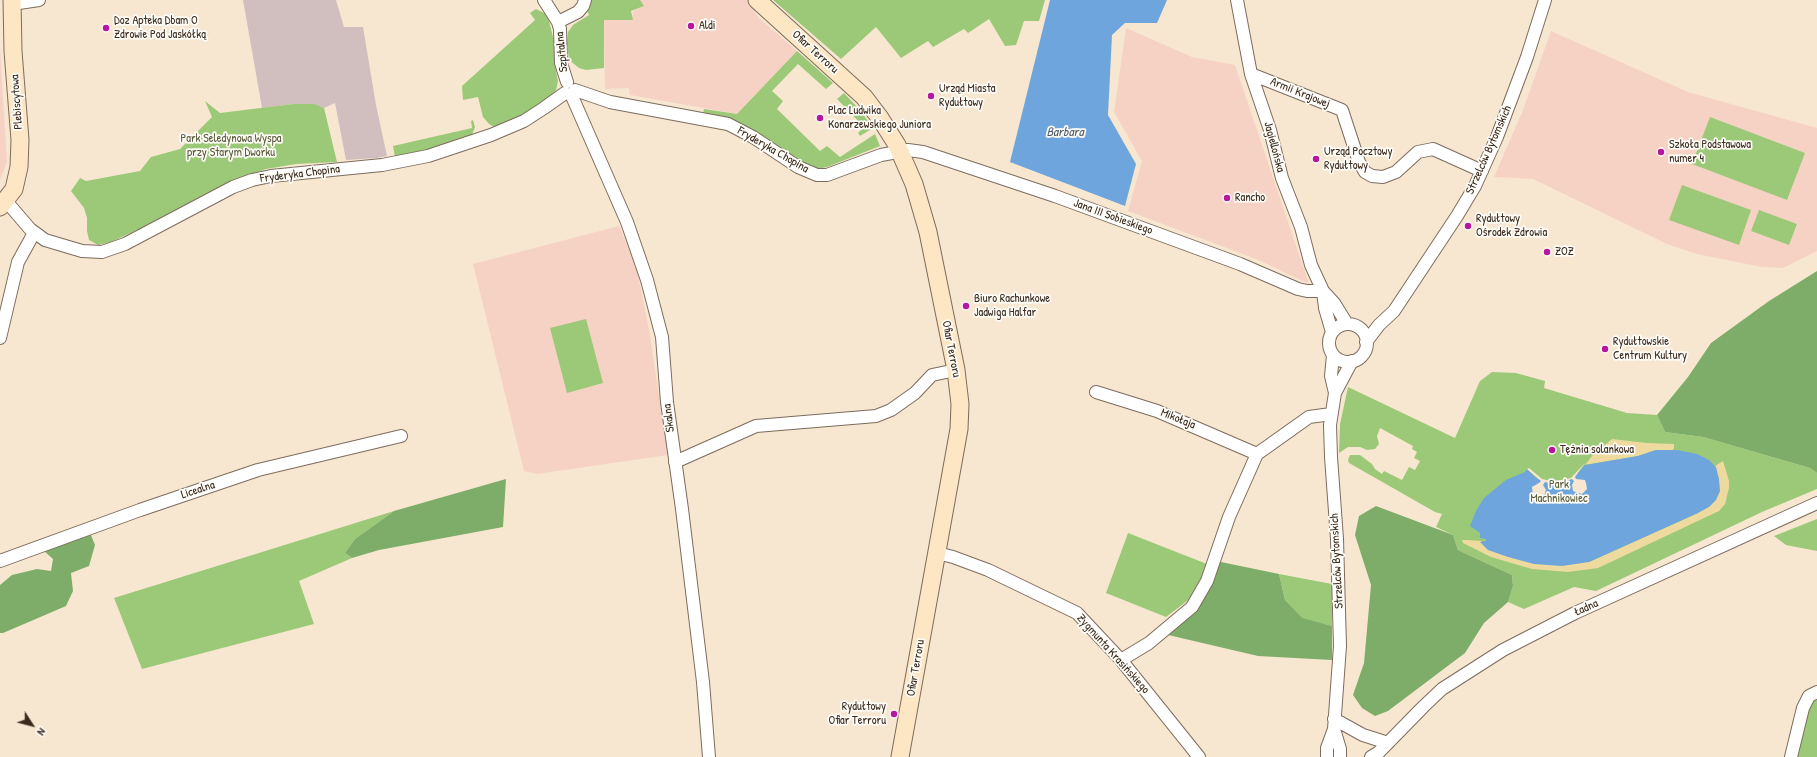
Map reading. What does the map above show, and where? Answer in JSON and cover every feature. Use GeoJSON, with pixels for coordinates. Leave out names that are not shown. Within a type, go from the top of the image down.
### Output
{"type":"FeatureCollection","features":[{"type":"Feature","properties":{"kind":"street"},"geometry":{"type":"LineString","coordinates":[[12,2],[39,0]]}},
{"type":"Feature","properties":{"kind":"street","name":"Szpitalna"},"geometry":{"type":"LineString","coordinates":[[544,0],[558,22],[560,29],[561,63],[569,90]]}},
{"type":"Feature","properties":{"kind":"street","name":"Szpitalna"},"geometry":{"type":"LineString","coordinates":[[558,22],[578,12],[583,6],[585,0]]}},
{"type":"Feature","properties":{"kind":"street","name":"Ofiar Terroru"},"geometry":{"type":"LineString","coordinates":[[757,0],[864,97],[887,129],[900,152],[914,184],[928,232],[956,370],[960,404],[959,428],[900,757]]}},
{"type":"Feature","properties":{"kind":"street","name":"Jagiellońska"},"geometry":{"type":"LineString","coordinates":[[1237,0],[1251,74],[1270,130],[1282,178],[1301,227],[1311,265],[1323,291]]}},
{"type":"Feature","properties":{"kind":"street","name":"Strzelców Bytomskich"},"geometry":{"type":"LineString","coordinates":[[1366,342],[1379,325],[1394,311],[1431,257],[1457,216],[1482,171],[1511,100],[1545,0]]}},
{"type":"Feature","properties":{"kind":"street","name":"Plebiscytowa"},"geometry":{"type":"LineString","coordinates":[[3,204],[14,189],[19,167],[20,140],[12,2]]}},
{"type":"Feature","properties":{"kind":"street","name":"Armii Krajowej"},"geometry":{"type":"LineString","coordinates":[[1251,74],[1342,110],[1359,162],[1365,172],[1372,176],[1383,177],[1396,172],[1418,152],[1433,149],[1482,171]]}},
{"type":"Feature","properties":{"kind":"street","name":"Fryderyka Chopina"},"geometry":{"type":"LineString","coordinates":[[3,204],[34,233],[58,245],[82,252],[102,252],[125,244],[233,187],[252,180],[271,176],[382,165],[428,156],[491,135],[524,121],[569,90],[610,102],[728,124],[753,137],[798,167],[816,175],[827,175],[881,155],[900,152]]}},
{"type":"Feature","properties":{"kind":"street","name":"Skalna"},"geometry":{"type":"LineString","coordinates":[[569,90],[619,202],[647,280],[662,337],[667,402],[674,462],[682,509],[703,682],[709,757]]}},
{"type":"Feature","properties":{"kind":"street","name":"Jana III Sobieskiego"},"geometry":{"type":"LineString","coordinates":[[900,152],[916,150],[940,157],[1055,196],[1240,264],[1298,289],[1311,292],[1323,291]]}},
{"type":"Feature","properties":{"kind":"street"},"geometry":{"type":"LineString","coordinates":[[0,338],[18,262],[34,233]]}},
{"type":"Feature","properties":{"kind":"street"},"geometry":{"type":"LineString","coordinates":[[1323,291],[1334,303],[1347,324]]}},
{"type":"Feature","properties":{"kind":"street"},"geometry":{"type":"LineString","coordinates":[[1323,291],[1325,308],[1332,332],[1329,346],[1333,355],[1331,376],[1334,393]]}},
{"type":"Feature","properties":{"kind":"street"},"geometry":{"type":"LineString","coordinates":[[1332,332],[1339,326],[1347,324],[1359,328],[1379,325]]}},
{"type":"Feature","properties":{"kind":"street"},"geometry":{"type":"LineString","coordinates":[[1334,393],[1352,361],[1361,356],[1364,352],[1366,342],[1359,328]]}},
{"type":"Feature","properties":{"kind":"street"},"geometry":{"type":"LineString","coordinates":[[1333,355],[1342,360],[1352,361]]}},
{"type":"Feature","properties":{"kind":"street"},"geometry":{"type":"LineString","coordinates":[[674,462],[756,426],[876,416],[891,410],[915,393],[932,375],[956,370]]}},
{"type":"Feature","properties":{"kind":"street","name":"Mikołaja"},"geometry":{"type":"LineString","coordinates":[[1096,392],[1157,411],[1257,454]]}},
{"type":"Feature","properties":{"kind":"street","name":"Strzelców Bytomskich"},"geometry":{"type":"LineString","coordinates":[[1327,757],[1327,748],[1334,724],[1340,646],[1331,457],[1331,414],[1334,393]]}},
{"type":"Feature","properties":{"kind":"street"},"geometry":{"type":"LineString","coordinates":[[1121,660],[1149,642],[1192,607],[1207,581],[1229,518],[1257,454],[1309,417],[1331,414]]}},
{"type":"Feature","properties":{"kind":"street","name":"Licealna"},"geometry":{"type":"LineString","coordinates":[[0,561],[140,510],[258,470],[401,436]]}},
{"type":"Feature","properties":{"kind":"street","name":"Ładna"},"geometry":{"type":"LineString","coordinates":[[1379,752],[1442,689],[1503,650],[1575,613],[1817,503]]}},
{"type":"Feature","properties":{"kind":"street","name":"Zygmunta Krasińskiego"},"geometry":{"type":"LineString","coordinates":[[937,554],[953,557],[988,570],[1077,613],[1121,660],[1199,757]]}},
{"type":"Feature","properties":{"kind":"street"},"geometry":{"type":"LineString","coordinates":[[1791,757],[1803,708],[1810,696],[1817,692]]}},
{"type":"Feature","properties":{"kind":"street"},"geometry":{"type":"LineString","coordinates":[[1334,724],[1363,735],[1379,752]]}},
{"type":"Feature","properties":{"kind":"street","name":"Strzelców Bytomskich"},"geometry":{"type":"LineString","coordinates":[[1334,724],[1340,749],[1340,757]]}},
{"type":"Feature","properties":{"kind":"shaded area"},"geometry":{"type":"Polygon","coordinates":[[[243,0],[336,0],[344,27],[363,27],[376,105],[387,156],[346,160],[335,103],[324,108],[315,104],[293,104],[262,108],[243,0]]]}},
{"type":"Feature","properties":{"kind":"shaded area"},"geometry":{"type":"Polygon","coordinates":[[[640,0],[749,0],[758,7],[754,12],[759,18],[797,51],[737,114],[630,95],[629,88],[605,89],[604,20],[632,20],[633,11],[643,6],[640,0]]]}},
{"type":"Feature","properties":{"kind":"shaded area"},"geometry":{"type":"Polygon","coordinates":[[[1126,28],[1192,57],[1235,65],[1309,284],[1256,259],[1128,211],[1142,161],[1114,112],[1126,28]]]}},
{"type":"Feature","properties":{"kind":"shaded area","name":"Szkoła Podstawowa numer 4"},"geometry":{"type":"Polygon","coordinates":[[[1551,31],[1688,92],[1817,128],[1817,251],[1783,268],[1762,267],[1697,254],[1667,244],[1533,179],[1494,177],[1523,110],[1551,31]]]}},
{"type":"Feature","properties":{"kind":"shaded area"},"geometry":{"type":"Polygon","coordinates":[[[0,47],[7,162],[0,180],[0,47]]]}},
{"type":"Feature","properties":{"kind":"shaded area"},"geometry":{"type":"Polygon","coordinates":[[[619,226],[636,266],[649,329],[668,455],[537,474],[524,471],[473,264],[619,226]]]}},
{"type":"Feature","properties":{"kind":"green space"},"geometry":{"type":"Polygon","coordinates":[[[591,0],[640,0],[644,6],[631,11],[633,20],[604,20],[604,68],[586,70],[579,68],[569,60],[567,43],[568,32],[573,25],[589,15],[587,11],[591,0]]]}},
{"type":"Feature","properties":{"kind":"green space"},"geometry":{"type":"Polygon","coordinates":[[[773,0],[1045,0],[1039,21],[1024,21],[1016,45],[1005,46],[989,19],[968,33],[964,29],[933,47],[928,41],[901,58],[876,27],[841,59],[773,0]]]}},
{"type":"Feature","properties":{"kind":"green space"},"geometry":{"type":"Polygon","coordinates":[[[536,9],[546,14],[554,41],[555,66],[558,81],[556,90],[551,96],[533,110],[496,128],[489,124],[483,117],[478,97],[463,100],[462,86],[535,20],[530,13],[536,9]]]}},
{"type":"Feature","properties":{"kind":"green space"},"geometry":{"type":"Polygon","coordinates":[[[797,51],[833,83],[826,89],[798,64],[772,91],[783,101],[777,109],[820,151],[827,146],[840,157],[875,134],[880,146],[827,167],[816,169],[803,165],[703,114],[704,109],[737,114],[797,51]]]}},
{"type":"Feature","properties":{"kind":"green space"},"geometry":{"type":"Polygon","coordinates":[[[844,93],[860,110],[873,128],[860,136],[858,133],[864,127],[837,99],[844,93]]]}},
{"type":"Feature","properties":{"kind":"green space","name":"Park Seledynowa Wyspa przy Starym Dworku"},"geometry":{"type":"Polygon","coordinates":[[[205,101],[220,113],[293,104],[315,104],[324,108],[337,162],[296,164],[266,169],[223,185],[167,216],[111,242],[98,245],[89,240],[87,218],[84,208],[71,191],[80,178],[86,181],[140,171],[151,157],[180,149],[212,117],[205,101]]]}},
{"type":"Feature","properties":{"kind":"green space"},"geometry":{"type":"Polygon","coordinates":[[[1710,117],[1805,153],[1787,200],[1692,164],[1710,117]]]}},
{"type":"Feature","properties":{"kind":"green space"},"geometry":{"type":"Polygon","coordinates":[[[473,120],[475,127],[472,135],[427,150],[395,157],[393,146],[472,128],[471,121],[473,120]]]}},
{"type":"Feature","properties":{"kind":"green space"},"geometry":{"type":"Polygon","coordinates":[[[1682,185],[1751,210],[1739,245],[1669,220],[1682,185]]]}},
{"type":"Feature","properties":{"kind":"green space"},"geometry":{"type":"Polygon","coordinates":[[[1759,210],[1797,224],[1789,245],[1751,231],[1759,210]]]}},
{"type":"Feature","properties":{"kind":"green space"},"geometry":{"type":"Polygon","coordinates":[[[1817,271],[1817,473],[1810,468],[1703,437],[1665,432],[1657,415],[1688,377],[1711,343],[1769,301],[1817,271]]]}},
{"type":"Feature","properties":{"kind":"green space"},"geometry":{"type":"Polygon","coordinates":[[[586,319],[603,383],[567,393],[550,328],[586,319]]]}},
{"type":"Feature","properties":{"kind":"green space","name":"Park Machnikowiec"},"geometry":{"type":"Polygon","coordinates":[[[1492,372],[1516,373],[1545,381],[1544,388],[1627,413],[1657,415],[1665,432],[1703,437],[1810,468],[1817,473],[1817,489],[1762,512],[1596,591],[1574,587],[1524,609],[1508,602],[1513,586],[1512,575],[1458,550],[1453,535],[1436,527],[1442,514],[1435,512],[1349,463],[1348,460],[1350,455],[1360,455],[1382,474],[1384,471],[1402,480],[1409,467],[1415,470],[1420,461],[1414,458],[1417,452],[1412,449],[1413,446],[1380,428],[1377,436],[1379,444],[1375,449],[1367,450],[1360,447],[1348,447],[1339,453],[1340,424],[1348,387],[1455,438],[1480,381],[1492,372]]]}},
{"type":"Feature","properties":{"kind":"green space"},"geometry":{"type":"Polygon","coordinates":[[[506,479],[503,527],[379,550],[352,558],[345,553],[355,539],[394,511],[506,479]]]}},
{"type":"Feature","properties":{"kind":"green space"},"geometry":{"type":"Polygon","coordinates":[[[1376,506],[1453,535],[1458,550],[1512,575],[1513,586],[1508,602],[1484,623],[1465,653],[1388,711],[1375,716],[1362,708],[1353,695],[1364,663],[1371,585],[1355,535],[1359,516],[1376,506]]]}},
{"type":"Feature","properties":{"kind":"green space"},"geometry":{"type":"Polygon","coordinates":[[[394,511],[355,539],[345,553],[352,558],[299,581],[314,624],[142,669],[114,598],[394,511]]]}},
{"type":"Feature","properties":{"kind":"green space"},"geometry":{"type":"Polygon","coordinates":[[[1817,519],[1817,551],[1786,545],[1774,536],[1817,519]]]}},
{"type":"Feature","properties":{"kind":"green space"},"geometry":{"type":"Polygon","coordinates":[[[90,533],[95,545],[89,566],[71,573],[73,591],[66,606],[0,633],[0,585],[12,575],[37,569],[51,571],[53,559],[43,550],[90,533]]]}},
{"type":"Feature","properties":{"kind":"green space"},"geometry":{"type":"Polygon","coordinates":[[[1128,533],[1207,564],[1195,595],[1166,617],[1106,593],[1128,533]]]}},
{"type":"Feature","properties":{"kind":"green space"},"geometry":{"type":"Polygon","coordinates":[[[1221,562],[1279,574],[1285,600],[1302,618],[1332,626],[1332,660],[1258,656],[1164,634],[1192,612],[1216,564],[1221,562]]]}},
{"type":"Feature","properties":{"kind":"green space"},"geometry":{"type":"Polygon","coordinates":[[[1279,574],[1332,584],[1332,626],[1302,619],[1285,600],[1279,574]]]}},
{"type":"Feature","properties":{"kind":"green space"},"geometry":{"type":"Polygon","coordinates":[[[1817,692],[1817,757],[1791,757],[1803,708],[1817,692]]]}},
{"type":"Feature","properties":{"kind":"sand"},"geometry":{"type":"Polygon","coordinates":[[[1612,439],[1674,444],[1674,448],[1673,450],[1656,450],[1638,456],[1585,465],[1592,456],[1612,439]]]}},
{"type":"Feature","properties":{"kind":"sand"},"geometry":{"type":"Polygon","coordinates":[[[1723,461],[1729,481],[1729,488],[1725,504],[1719,511],[1598,568],[1568,572],[1532,569],[1491,557],[1463,543],[1462,540],[1482,541],[1481,542],[1488,550],[1589,562],[1698,513],[1716,467],[1715,466],[1723,461]]]}},
{"type":"Feature","properties":{"kind":"water","name":"Barbara"},"geometry":{"type":"Polygon","coordinates":[[[1050,0],[1167,0],[1157,23],[1125,23],[1112,35],[1108,115],[1136,164],[1125,206],[1010,162],[1050,0]]]}},
{"type":"Feature","properties":{"kind":"water"},"geometry":{"type":"Polygon","coordinates":[[[1656,450],[1677,450],[1697,454],[1709,460],[1716,467],[1719,479],[1720,491],[1716,500],[1709,507],[1698,513],[1589,562],[1562,566],[1534,564],[1508,557],[1488,550],[1480,542],[1486,541],[1486,539],[1480,538],[1480,533],[1470,526],[1476,511],[1484,498],[1506,480],[1525,472],[1527,469],[1536,478],[1545,482],[1561,483],[1572,479],[1585,465],[1638,456],[1656,450]]]}},
{"type":"Feature","properties":{"kind":"pier"},"geometry":{"type":"Polygon","coordinates":[[[1585,463],[1575,477],[1576,479],[1585,480],[1587,489],[1582,494],[1573,491],[1572,485],[1574,481],[1572,479],[1555,484],[1545,482],[1543,485],[1546,490],[1544,496],[1539,498],[1533,496],[1532,487],[1541,481],[1527,469],[1529,468],[1542,479],[1555,482],[1571,478],[1585,463]]]}},
{"type":"Feature","properties":{"kind":"place","name":"Aldi"},"geometry":{"type":"Point","coordinates":[691,26]}},
{"type":"Feature","properties":{"kind":"place","name":"Doz Apteka Dbam O Zdrowie Pod Jaskółką"},"geometry":{"type":"Point","coordinates":[106,28]}},
{"type":"Feature","properties":{"kind":"place","name":"Urząd Miasta Rydułtowy"},"geometry":{"type":"Point","coordinates":[931,96]}},
{"type":"Feature","properties":{"kind":"place","name":"Plac Ludwika Konarzewskiego Juniora"},"geometry":{"type":"Point","coordinates":[820,118]}},
{"type":"Feature","properties":{"kind":"place","name":"Szkoła Podstawowa numer 4"},"geometry":{"type":"Point","coordinates":[1661,152]}},
{"type":"Feature","properties":{"kind":"place","name":"Urząd Pocztowy Rydułtowy"},"geometry":{"type":"Point","coordinates":[1316,159]}},
{"type":"Feature","properties":{"kind":"place","name":"Rancho"},"geometry":{"type":"Point","coordinates":[1227,198]}},
{"type":"Feature","properties":{"kind":"place","name":"Rydułtowy Ośrodek Zdrowia"},"geometry":{"type":"Point","coordinates":[1468,226]}},
{"type":"Feature","properties":{"kind":"place","name":"ZOZ"},"geometry":{"type":"Point","coordinates":[1547,252]}},
{"type":"Feature","properties":{"kind":"place","name":"Biuro Rachunkowe Jadwiga Halfar"},"geometry":{"type":"Point","coordinates":[966,306]}},
{"type":"Feature","properties":{"kind":"place","name":"Rydułtowskie Centrum Kultury"},"geometry":{"type":"Point","coordinates":[1605,349]}},
{"type":"Feature","properties":{"kind":"place","name":"Tężnia solankowa"},"geometry":{"type":"Point","coordinates":[1552,450]}},
{"type":"Feature","properties":{"kind":"place","name":"Rydułtowy Ofiar Terroru"},"geometry":{"type":"Point","coordinates":[894,714]}}]}
